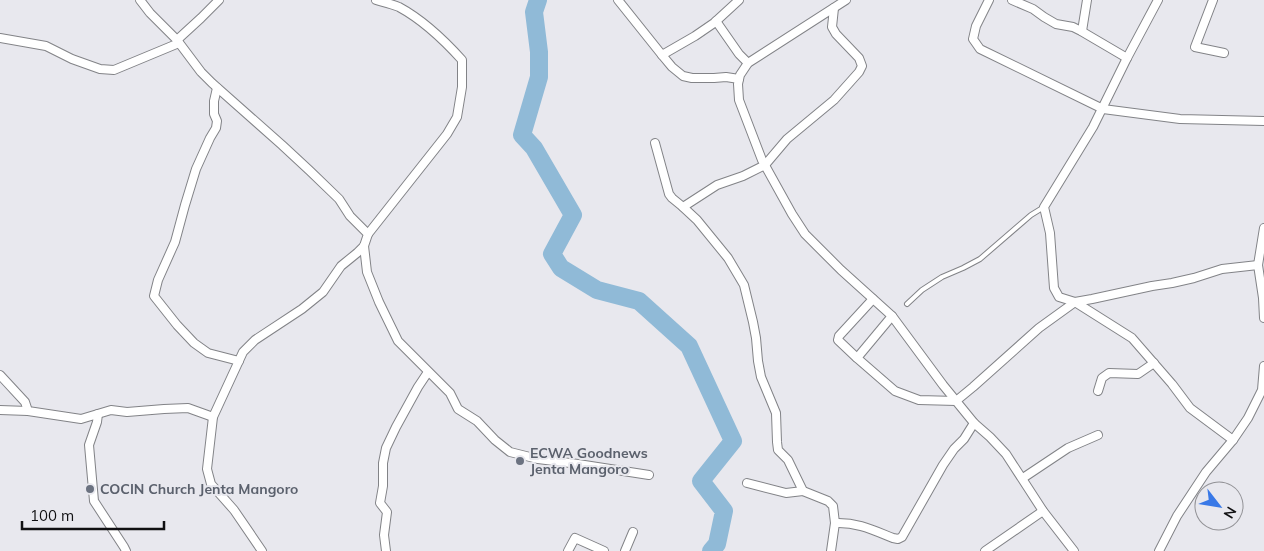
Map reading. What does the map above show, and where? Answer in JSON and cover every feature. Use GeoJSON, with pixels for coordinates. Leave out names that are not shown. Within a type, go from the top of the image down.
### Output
{"type":"FeatureCollection","features":[{"type":"Feature","properties":{"kind":"street"},"geometry":{"type":"LineString","coordinates":[[140,0],[150,13],[178,41],[201,72],[310,171],[338,199],[350,216],[368,234]]}},
{"type":"Feature","properties":{"kind":"street"},"geometry":{"type":"LineString","coordinates":[[0,38],[46,46],[72,59],[100,69],[114,70],[178,41],[219,0]]}},
{"type":"Feature","properties":{"kind":"street"},"geometry":{"type":"LineString","coordinates":[[376,0],[397,7],[412,16],[444,41],[462,60],[462,87],[457,117],[447,134],[368,234],[364,246],[367,272],[398,341],[450,393],[458,409],[477,421],[510,452],[538,459],[649,475]]}},
{"type":"Feature","properties":{"kind":"street"},"geometry":{"type":"LineString","coordinates":[[618,0],[672,67],[683,76],[692,78],[726,77],[739,79]]}},
{"type":"Feature","properties":{"kind":"street"},"geometry":{"type":"LineString","coordinates":[[662,55],[695,36],[716,21],[738,0]]}},
{"type":"Feature","properties":{"kind":"street"},"geometry":{"type":"LineString","coordinates":[[846,0],[748,62],[739,79],[739,100],[765,165],[805,234],[841,270],[892,316],[974,423],[1006,454],[1043,511],[1074,551]]}},
{"type":"Feature","properties":{"kind":"street"},"geometry":{"type":"LineString","coordinates":[[989,0],[976,26],[973,39],[980,49],[1103,109],[1180,119],[1264,121]]}},
{"type":"Feature","properties":{"kind":"street"},"geometry":{"type":"LineString","coordinates":[[1012,0],[1033,9],[1056,24],[1073,27],[1082,31],[1127,58]]}},
{"type":"Feature","properties":{"kind":"street"},"geometry":{"type":"LineString","coordinates":[[1082,31],[1087,0]]}},
{"type":"Feature","properties":{"kind":"street"},"geometry":{"type":"LineString","coordinates":[[1158,0],[1127,58],[1103,109],[1044,206],[1050,233],[1054,288],[1059,297],[1075,302],[1132,338],[1190,408],[1233,440]]}},
{"type":"Feature","properties":{"kind":"street"},"geometry":{"type":"LineString","coordinates":[[1213,0],[1195,47],[1224,53]]}},
{"type":"Feature","properties":{"kind":"street"},"geometry":{"type":"LineString","coordinates":[[683,207],[717,185],[744,176],[765,165],[787,139],[834,100],[860,72],[862,66],[859,58],[836,34],[832,27],[834,8]]}},
{"type":"Feature","properties":{"kind":"street"},"geometry":{"type":"LineString","coordinates":[[716,21],[739,54],[748,62]]}},
{"type":"Feature","properties":{"kind":"street"},"geometry":{"type":"LineString","coordinates":[[217,88],[214,108],[217,121],[216,128],[196,169],[184,204],[175,242],[158,280],[154,296],[194,343],[208,353],[239,361]]}},
{"type":"Feature","properties":{"kind":"street"},"geometry":{"type":"LineString","coordinates":[[655,143],[669,194],[697,220],[728,258],[744,285],[756,338],[761,377],[776,413],[778,450],[788,460],[803,491]]}},
{"type":"Feature","properties":{"kind":"street"},"geometry":{"type":"LineString","coordinates":[[1264,228],[1258,265],[1264,318]]}},
{"type":"Feature","properties":{"kind":"street"},"geometry":{"type":"LineString","coordinates":[[262,551],[234,510],[211,484],[207,469],[213,417],[243,352],[255,340],[302,309],[323,292],[341,266],[364,246]]}},
{"type":"Feature","properties":{"kind":"street"},"geometry":{"type":"LineString","coordinates":[[873,299],[839,336],[838,340],[895,391],[919,400],[956,401],[1039,328],[1075,302],[1194,278],[1222,268],[1258,265]]}},
{"type":"Feature","properties":{"kind":"street"},"geometry":{"type":"LineString","coordinates":[[856,358],[892,316]]}},
{"type":"Feature","properties":{"kind":"street"},"geometry":{"type":"LineString","coordinates":[[1098,391],[1102,378],[1108,373],[1138,374],[1154,363]]}},
{"type":"Feature","properties":{"kind":"street"},"geometry":{"type":"LineString","coordinates":[[1159,551],[1177,516],[1206,472],[1233,440],[1248,418],[1263,390],[1264,366]]}},
{"type":"Feature","properties":{"kind":"street"},"geometry":{"type":"LineString","coordinates":[[386,551],[384,535],[387,512],[380,503],[386,448],[428,372]]}},
{"type":"Feature","properties":{"kind":"street"},"geometry":{"type":"LineString","coordinates":[[0,375],[25,402],[28,410]]}},
{"type":"Feature","properties":{"kind":"street"},"geometry":{"type":"LineString","coordinates":[[0,410],[28,410],[81,419],[110,410],[127,412],[188,408],[213,417]]}},
{"type":"Feature","properties":{"kind":"street"},"geometry":{"type":"LineString","coordinates":[[98,414],[89,445],[94,501],[126,551]]}},
{"type":"Feature","properties":{"kind":"street"},"geometry":{"type":"LineString","coordinates":[[835,523],[851,523],[893,538],[898,539],[902,537],[943,465],[974,423]]}},
{"type":"Feature","properties":{"kind":"street"},"geometry":{"type":"LineString","coordinates":[[1023,478],[1068,448],[1098,435]]}},
{"type":"Feature","properties":{"kind":"street"},"geometry":{"type":"LineString","coordinates":[[747,483],[786,492],[803,491],[828,501],[833,506],[835,523],[831,551]]}},
{"type":"Feature","properties":{"kind":"street"},"geometry":{"type":"LineString","coordinates":[[985,551],[1043,511]]}},
{"type":"Feature","properties":{"kind":"street"},"geometry":{"type":"LineString","coordinates":[[625,551],[633,532]]}},
{"type":"Feature","properties":{"kind":"street"},"geometry":{"type":"LineString","coordinates":[[568,551],[575,538],[604,551]]}},
{"type":"Feature","properties":{"kind":"lane"},"geometry":{"type":"LineString","coordinates":[[907,304],[922,290],[942,277],[980,259],[1030,215],[1044,206]]}},
{"type":"Feature","properties":{"kind":"waterway"},"geometry":{"type":"LineString","coordinates":[[538,0],[534,12],[539,52],[539,77],[522,135],[534,148],[573,215],[552,254],[561,268],[597,290],[639,301],[689,346],[733,441],[701,481],[724,511],[717,544],[711,551]]}},
{"type":"Feature","properties":{"kind":"place","name":"ECWA Goodnews Jenta Mangoro"},"geometry":{"type":"Point","coordinates":[520,461]}},
{"type":"Feature","properties":{"kind":"place","name":"COCIN Church Jenta Mangoro"},"geometry":{"type":"Point","coordinates":[90,489]}}]}
